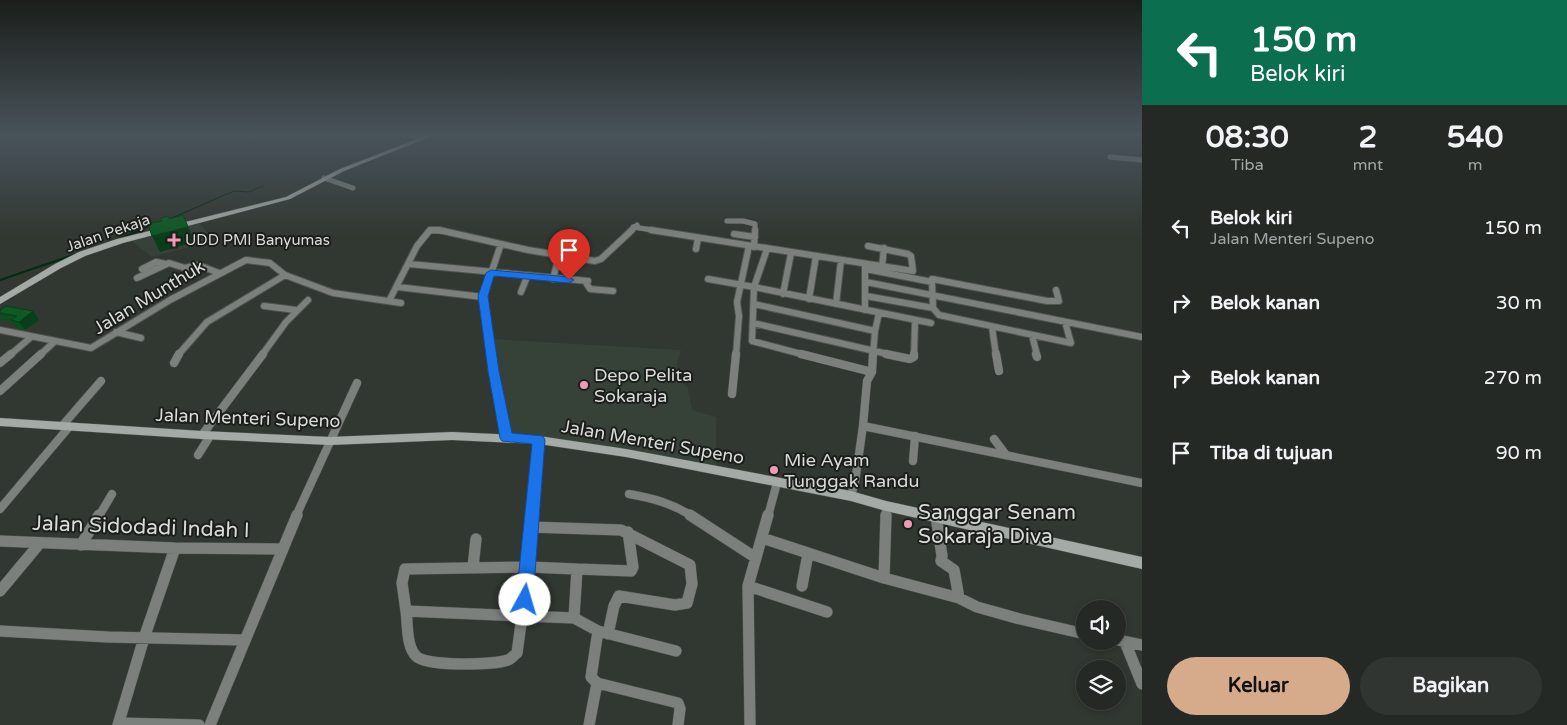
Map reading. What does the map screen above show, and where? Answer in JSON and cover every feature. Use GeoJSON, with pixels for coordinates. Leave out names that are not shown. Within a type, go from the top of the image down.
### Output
{"type":"FeatureCollection","features":[{"type":"Feature","properties":{"kind":"main road","name":"Jalan Pekaja"},"geometry":{"type":"LineString","coordinates":[[0,301],[58,266],[82,254],[120,241],[288,198],[342,170]]}},
{"type":"Feature","properties":{"kind":"main road","name":"Jalan Menteri Supeno"},"geometry":{"type":"LineString","coordinates":[[0,422],[206,436],[330,440],[452,436],[539,440],[607,450],[851,496],[886,506],[1142,563]]}},
{"type":"Feature","properties":{"kind":"street"},"geometry":{"type":"LineString","coordinates":[[324,178],[352,188]]}},
{"type":"Feature","properties":{"kind":"street"},"geometry":{"type":"LineString","coordinates":[[727,221],[743,221],[754,224],[755,237],[739,284],[737,302],[739,316],[732,394]]}},
{"type":"Feature","properties":{"kind":"street"},"geometry":{"type":"LineString","coordinates":[[389,301],[422,239],[430,230],[434,229],[580,260],[597,260],[636,225],[698,238],[841,260],[932,282]]}},
{"type":"Feature","properties":{"kind":"street"},"geometry":{"type":"LineString","coordinates":[[734,234],[755,237]]}},
{"type":"Feature","properties":{"kind":"street"},"geometry":{"type":"LineString","coordinates":[[696,249],[698,238]]}},
{"type":"Feature","properties":{"kind":"street"},"geometry":{"type":"LineString","coordinates":[[501,244],[483,296],[494,371],[507,438]]}},
{"type":"Feature","properties":{"kind":"street"},"geometry":{"type":"LineString","coordinates":[[868,246],[910,255],[914,279]]}},
{"type":"Feature","properties":{"kind":"street"},"geometry":{"type":"LineString","coordinates":[[882,266],[884,248]]}},
{"type":"Feature","properties":{"kind":"street"},"geometry":{"type":"LineString","coordinates":[[766,249],[754,287],[751,339],[756,343],[872,372]]}},
{"type":"Feature","properties":{"kind":"street"},"geometry":{"type":"LineString","coordinates":[[783,294],[791,253]]}},
{"type":"Feature","properties":{"kind":"street"},"geometry":{"type":"LineString","coordinates":[[553,279],[559,256]]}},
{"type":"Feature","properties":{"kind":"street"},"geometry":{"type":"LineString","coordinates":[[808,299],[816,256]]}},
{"type":"Feature","properties":{"kind":"street","name":"Jalan Munthuk"},"geometry":{"type":"LineString","coordinates":[[0,330],[30,338],[91,348],[162,304],[241,262],[252,259],[270,263],[285,275]]}},
{"type":"Feature","properties":{"kind":"street"},"geometry":{"type":"LineString","coordinates":[[836,304],[841,260]]}},
{"type":"Feature","properties":{"kind":"street"},"geometry":{"type":"LineString","coordinates":[[142,269],[156,262],[166,264]]}},
{"type":"Feature","properties":{"kind":"street"},"geometry":{"type":"LineString","coordinates":[[136,278],[171,263],[187,268],[198,265],[220,273]]}},
{"type":"Feature","properties":{"kind":"street"},"geometry":{"type":"LineString","coordinates":[[409,264],[527,277],[587,281],[590,289],[613,292]]}},
{"type":"Feature","properties":{"kind":"street"},"geometry":{"type":"LineString","coordinates":[[865,266],[882,266],[914,271]]}},
{"type":"Feature","properties":{"kind":"street"},"geometry":{"type":"LineString","coordinates":[[865,266],[865,310]]}},
{"type":"Feature","properties":{"kind":"street"},"geometry":{"type":"LineString","coordinates":[[174,363],[175,358],[207,322],[285,275],[333,293],[402,303]]}},
{"type":"Feature","properties":{"kind":"street"},"geometry":{"type":"LineString","coordinates":[[521,292],[527,277]]}},
{"type":"Feature","properties":{"kind":"street"},"geometry":{"type":"LineString","coordinates":[[708,279],[931,323]]}},
{"type":"Feature","properties":{"kind":"street"},"geometry":{"type":"LineString","coordinates":[[1056,290],[1059,300],[1054,302],[932,279],[931,294],[933,308],[939,316],[1071,343],[1065,322]]}},
{"type":"Feature","properties":{"kind":"street"},"geometry":{"type":"LineString","coordinates":[[866,282],[1142,337]]}},
{"type":"Feature","properties":{"kind":"street"},"geometry":{"type":"LineString","coordinates":[[398,287],[483,296]]}},
{"type":"Feature","properties":{"kind":"street"},"geometry":{"type":"LineString","coordinates":[[866,296],[933,308]]}},
{"type":"Feature","properties":{"kind":"street"},"geometry":{"type":"LineString","coordinates":[[198,455],[206,436],[296,310],[308,300]]}},
{"type":"Feature","properties":{"kind":"street"},"geometry":{"type":"LineString","coordinates":[[754,304],[875,331]]}},
{"type":"Feature","properties":{"kind":"street"},"geometry":{"type":"LineString","coordinates":[[264,306],[296,310]]}},
{"type":"Feature","properties":{"kind":"street"},"geometry":{"type":"LineString","coordinates":[[851,496],[855,482],[863,426],[867,381],[872,372],[875,331],[879,313]]}},
{"type":"Feature","properties":{"kind":"street"},"geometry":{"type":"LineString","coordinates":[[753,324],[903,358],[914,358],[915,321]]}},
{"type":"Feature","properties":{"kind":"street"},"geometry":{"type":"LineString","coordinates":[[992,327],[999,371]]}},
{"type":"Feature","properties":{"kind":"street"},"geometry":{"type":"LineString","coordinates":[[116,332],[141,338]]}},
{"type":"Feature","properties":{"kind":"street"},"geometry":{"type":"LineString","coordinates":[[1032,335],[1037,357]]}},
{"type":"Feature","properties":{"kind":"street"},"geometry":{"type":"LineString","coordinates":[[0,363],[30,338]]}},
{"type":"Feature","properties":{"kind":"street"},"geometry":{"type":"LineString","coordinates":[[0,391],[54,342]]}},
{"type":"Feature","properties":{"kind":"street"},"geometry":{"type":"LineString","coordinates":[[854,368],[867,381]]}},
{"type":"Feature","properties":{"kind":"street"},"geometry":{"type":"LineString","coordinates":[[0,509],[101,381]]}},
{"type":"Feature","properties":{"kind":"street"},"geometry":{"type":"LineString","coordinates":[[210,725],[281,549],[357,383]]}},
{"type":"Feature","properties":{"kind":"street"},"geometry":{"type":"LineString","coordinates":[[863,426],[1142,483]]}},
{"type":"Feature","properties":{"kind":"street"},"geometry":{"type":"LineString","coordinates":[[913,462],[915,436]]}},
{"type":"Feature","properties":{"kind":"street"},"geometry":{"type":"LineString","coordinates":[[994,439],[1006,455]]}},
{"type":"Feature","properties":{"kind":"street"},"geometry":{"type":"LineString","coordinates":[[539,440],[530,527],[528,567],[523,616],[517,653],[508,660],[438,664],[423,662],[414,656],[402,575],[405,569],[473,566],[528,567],[626,572],[631,571],[633,567],[628,532]]}},
{"type":"Feature","properties":{"kind":"street"},"geometry":{"type":"LineString","coordinates":[[750,725],[748,586],[777,483]]}},
{"type":"Feature","properties":{"kind":"street"},"geometry":{"type":"LineString","coordinates":[[81,545],[112,494]]}},
{"type":"Feature","properties":{"kind":"street"},"geometry":{"type":"LineString","coordinates":[[629,494],[658,498],[678,507],[756,558]]}},
{"type":"Feature","properties":{"kind":"street"},"geometry":{"type":"LineString","coordinates":[[884,578],[886,506]]}},
{"type":"Feature","properties":{"kind":"street"},"geometry":{"type":"LineString","coordinates":[[936,516],[942,556],[941,561],[954,570],[959,598]]}},
{"type":"Feature","properties":{"kind":"street"},"geometry":{"type":"LineString","coordinates":[[530,527],[600,528],[628,532],[690,565],[692,576],[690,598],[687,603],[675,605],[619,596],[603,633],[591,677],[597,683],[678,703],[680,709],[678,725]]}},
{"type":"Feature","properties":{"kind":"street"},"geometry":{"type":"LineString","coordinates":[[762,538],[884,578],[959,598],[977,607],[1076,632]]}},
{"type":"Feature","properties":{"kind":"street"},"geometry":{"type":"LineString","coordinates":[[473,566],[476,539]]}},
{"type":"Feature","properties":{"kind":"street","name":"Jalan Sidodadi Indah I"},"geometry":{"type":"LineString","coordinates":[[0,541],[175,548],[281,549]]}},
{"type":"Feature","properties":{"kind":"street"},"geometry":{"type":"LineString","coordinates":[[0,591],[40,543]]}},
{"type":"Feature","properties":{"kind":"street"},"geometry":{"type":"LineString","coordinates":[[175,548],[144,638],[119,724],[199,725]]}},
{"type":"Feature","properties":{"kind":"street"},"geometry":{"type":"LineString","coordinates":[[802,586],[808,554]]}},
{"type":"Feature","properties":{"kind":"street"},"geometry":{"type":"LineString","coordinates":[[574,618],[576,569]]}},
{"type":"Feature","properties":{"kind":"street"},"geometry":{"type":"LineString","coordinates":[[748,586],[827,612]]}},
{"type":"Feature","properties":{"kind":"street"},"geometry":{"type":"LineString","coordinates":[[406,611],[574,618],[603,633],[676,651]]}},
{"type":"Feature","properties":{"kind":"street"},"geometry":{"type":"LineString","coordinates":[[0,631],[144,638],[244,640]]}},
{"type":"Feature","properties":{"kind":"street"},"geometry":{"type":"LineString","coordinates":[[1126,642],[1142,645]]}},
{"type":"Feature","properties":{"kind":"street"},"geometry":{"type":"LineString","coordinates":[[1125,650],[1142,684]]}},
{"type":"Feature","properties":{"kind":"street"},"geometry":{"type":"LineString","coordinates":[[589,725],[597,683]]}},
{"type":"Feature","properties":{"kind":"shaded area","name":"UDD PMI Banyumas"},"geometry":{"type":"Polygon","coordinates":[[[199,223],[215,240],[152,257],[132,241],[199,223]]]}},
{"type":"Feature","properties":{"kind":"shaded area","name":"Depo Pelita Sokaraja"},"geometry":{"type":"Polygon","coordinates":[[[491,339],[681,350],[677,364],[681,382],[688,388],[692,410],[716,417],[716,471],[510,433],[491,339]]]}},
{"type":"Feature","properties":{"kind":"building"},"geometry":{"type":"Polygon","coordinates":[[[183,215],[188,227],[152,236],[148,224],[162,221],[161,218],[169,216],[169,219],[183,215]]]}},
{"type":"Feature","properties":{"kind":"building"},"geometry":{"type":"Polygon","coordinates":[[[6,306],[33,311],[19,322],[11,320],[17,316],[0,313],[0,310],[6,306]]]}},
{"type":"Feature","properties":{"kind":"waterway"},"geometry":{"type":"LineString","coordinates":[[172,218],[234,191],[249,192],[263,186]]}},
{"type":"Feature","properties":{"kind":"waterway"},"geometry":{"type":"LineString","coordinates":[[138,231],[151,226]]}},
{"type":"Feature","properties":{"kind":"waterway"},"geometry":{"type":"LineString","coordinates":[[116,240],[141,230]]}},
{"type":"Feature","properties":{"kind":"waterway"},"geometry":{"type":"LineString","coordinates":[[0,280],[76,254]]}},
{"type":"Feature","properties":{"kind":"place","name":"UDD PMI Banyumas"},"geometry":{"type":"Point","coordinates":[174,240]}},
{"type":"Feature","properties":{"kind":"place","name":"Depo Pelita Sokaraja"},"geometry":{"type":"Point","coordinates":[584,385]}},
{"type":"Feature","properties":{"kind":"place","name":"Mie Ayam Tunggak Randu"},"geometry":{"type":"Point","coordinates":[774,470]}},
{"type":"Feature","properties":{"kind":"place","name":"Sanggar Senam Sokaraja Diva"},"geometry":{"type":"Point","coordinates":[908,524]}},
{"type":"Feature","properties":{"kind":"route"},"geometry":{"type":"LineString","coordinates":[[525,600],[539,440],[507,438],[494,371],[483,296],[491,273],[569,280]]}}]}
